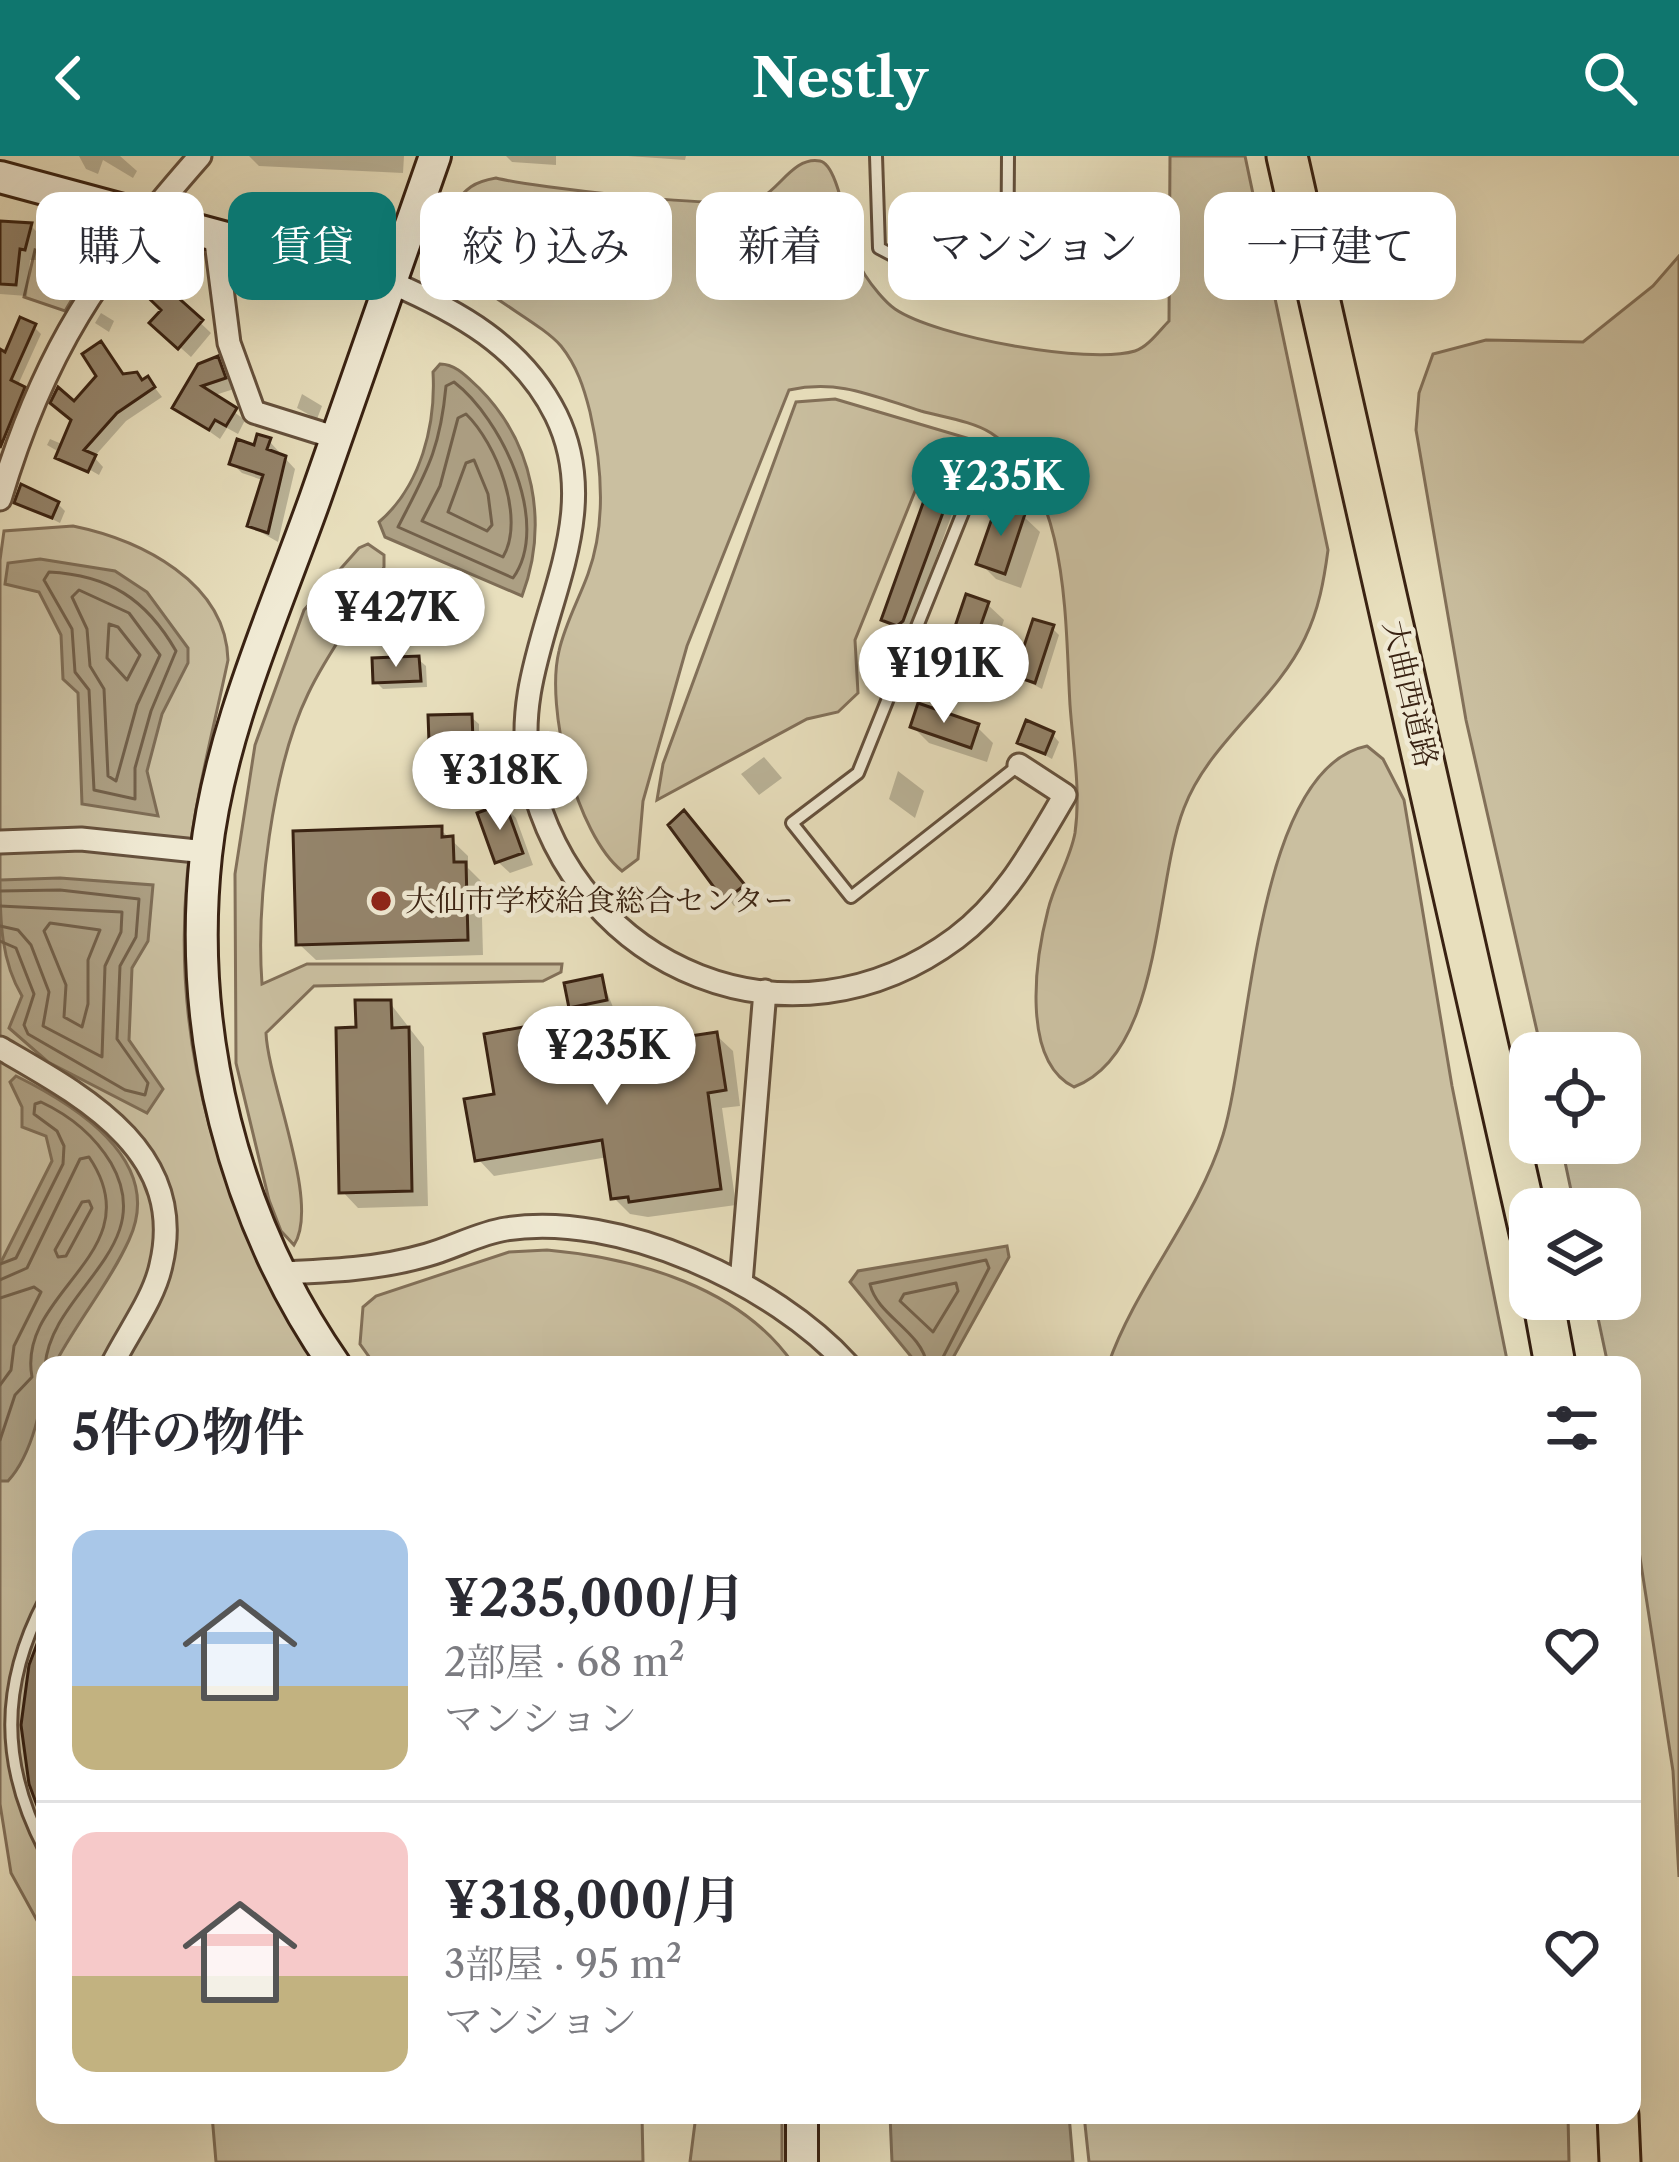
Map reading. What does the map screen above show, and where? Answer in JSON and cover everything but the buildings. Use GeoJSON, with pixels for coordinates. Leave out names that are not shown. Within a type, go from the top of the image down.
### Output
{"type":"FeatureCollection","features":[{"type":"Feature","properties":{"kind":"highway","name":"大曲西道路"},"geometry":{"type":"LineString","coordinates":[[1287,156],[1520,1188]]}},
{"type":"Feature","properties":{"kind":"highway"},"geometry":{"type":"LineString","coordinates":[[1547,1320],[1553,1356]]}},
{"type":"Feature","properties":{"kind":"highway"},"geometry":{"type":"LineString","coordinates":[[1618,2124],[1620,2162]]}},
{"type":"Feature","properties":{"kind":"street"},"geometry":{"type":"LineString","coordinates":[[168,192],[200,156]]}},
{"type":"Feature","properties":{"kind":"street"},"geometry":{"type":"LineString","coordinates":[[396,266],[436,156]]}},
{"type":"Feature","properties":{"kind":"street"},"geometry":{"type":"LineString","coordinates":[[0,177],[57,192]]}},
{"type":"Feature","properties":{"kind":"street"},"geometry":{"type":"LineString","coordinates":[[204,231],[228,238]]}},
{"type":"Feature","properties":{"kind":"street"},"geometry":{"type":"LineString","coordinates":[[215,234],[230,343],[254,412],[337,438]]}},
{"type":"Feature","properties":{"kind":"street"},"geometry":{"type":"LineString","coordinates":[[396,285],[482,327],[527,373],[556,416],[572,470],[572,535],[529,675],[524,725],[530,776],[568,870],[601,914],[637,946],[682,973],[765,992],[872,982],[957,938],[1010,885],[1065,795],[1019,765]]}},
{"type":"Feature","properties":{"kind":"street"},"geometry":{"type":"LineString","coordinates":[[0,499],[16,445],[85,300]]}},
{"type":"Feature","properties":{"kind":"street"},"geometry":{"type":"LineString","coordinates":[[330,1356],[280,1274],[231,1148],[213,1070],[204,969],[206,853],[248,686],[384,300]]}},
{"type":"Feature","properties":{"kind":"street"},"geometry":{"type":"LineString","coordinates":[[0,842],[81,839],[206,853]]}},
{"type":"Feature","properties":{"kind":"street"},"geometry":{"type":"LineString","coordinates":[[741,1283],[765,992]]}},
{"type":"Feature","properties":{"kind":"street"},"geometry":{"type":"LineString","coordinates":[[0,1048],[115,1121],[156,1176],[166,1217],[161,1268],[117,1356]]}},
{"type":"Feature","properties":{"kind":"street"},"geometry":{"type":"LineString","coordinates":[[280,1274],[368,1268],[504,1229],[549,1227],[611,1237],[741,1283],[808,1323],[839,1356]]}},
{"type":"Feature","properties":{"kind":"street"},"geometry":{"type":"LineString","coordinates":[[802,2124],[802,2162]]}},
{"type":"Feature","properties":{"kind":"lane"},"geometry":{"type":"LineString","coordinates":[[876,156],[879,248],[962,292],[1007,292],[1008,156]]}},
{"type":"Feature","properties":{"kind":"lane"},"geometry":{"type":"LineString","coordinates":[[976,480],[858,773],[792,823],[851,897],[1019,765]]}},
{"type":"Feature","properties":{"kind":"lane"},"geometry":{"type":"LineString","coordinates":[[36,1614],[22,1637],[9,1679],[7,1711],[10,1757],[25,1813],[36,1833]]}},
{"type":"Feature","properties":{"kind":"shaded area"},"geometry":{"type":"Polygon","coordinates":[[[1170,156],[1245,156],[1253,192],[1204,192],[1204,300],[1275,300],[1328,550],[1305,638],[1277,681],[1209,762],[1184,808],[1151,963],[1125,1040],[1103,1068],[1074,1087],[1057,1074],[1046,1055],[1036,1008],[1043,931],[1077,817],[1064,597],[1049,520],[1017,456],[991,433],[966,422],[840,388],[789,390],[687,646],[643,801],[638,859],[622,871],[591,829],[578,800],[556,704],[559,651],[598,534],[601,493],[588,403],[576,369],[561,346],[500,300],[672,300],[672,199],[696,201],[696,300],[864,300],[864,273],[895,309],[943,329],[1050,351],[1135,351],[1169,321],[1169,300],[1180,300],[1180,192],[1170,192],[1170,156]]]}},
{"type":"Feature","properties":{"kind":"shaded area"},"geometry":{"type":"Polygon","coordinates":[[[811,161],[820,161],[839,192],[769,192],[795,168],[811,161]]]}},
{"type":"Feature","properties":{"kind":"shaded area"},"geometry":{"type":"Polygon","coordinates":[[[496,178],[594,192],[464,192],[496,178]]]}},
{"type":"Feature","properties":{"kind":"shaded area"},"geometry":{"type":"Polygon","coordinates":[[[35,250],[36,300],[72,300],[65,311],[24,297],[35,250]]]}},
{"type":"Feature","properties":{"kind":"shaded area"},"geometry":{"type":"Polygon","coordinates":[[[1679,256],[1679,1877],[1673,1771],[1641,1564],[1641,1356],[1606,1356],[1598,1320],[1641,1320],[1641,1188],[1571,1188],[1565,1164],[1641,1164],[1641,1032],[1537,1032],[1466,720],[1416,430],[1419,393],[1433,354],[1486,340],[1583,342],[1653,286],[1679,256]]]}},
{"type":"Feature","properties":{"kind":"shaded area"},"geometry":{"type":"Polygon","coordinates":[[[835,399],[987,444],[1003,479],[930,454],[855,640],[858,693],[838,712],[807,719],[657,800],[663,764],[796,402],[835,399]]]}},
{"type":"Feature","properties":{"kind":"shaded area"},"geometry":{"type":"Polygon","coordinates":[[[73,526],[126,542],[175,569],[196,587],[224,632],[228,660],[187,877],[187,1008],[211,1131],[231,1191],[283,1308],[311,1356],[36,1356],[36,1919],[11,1873],[0,1804],[0,560],[4,531],[73,526]]]}},
{"type":"Feature","properties":{"kind":"shaded area"},"geometry":{"type":"Polygon","coordinates":[[[368,544],[384,555],[384,567],[316,677],[285,759],[264,876],[262,984],[307,964],[562,964],[561,972],[543,981],[314,986],[266,1033],[298,1173],[301,1226],[294,1245],[281,1231],[269,1200],[236,1063],[235,874],[255,745],[304,610],[359,548],[368,544]]]}},
{"type":"Feature","properties":{"kind":"shaded area"},"geometry":{"type":"Polygon","coordinates":[[[1367,746],[1383,759],[1404,800],[1452,1086],[1506,1356],[1112,1356],[1212,1165],[1233,1093],[1251,978],[1280,855],[1301,803],[1330,765],[1367,746]]]}},
{"type":"Feature","properties":{"kind":"shaded area"},"geometry":{"type":"Polygon","coordinates":[[[509,1252],[581,1254],[684,1281],[746,1315],[787,1356],[369,1356],[360,1344],[363,1307],[376,1296],[509,1252]]]}},
{"type":"Feature","properties":{"kind":"shaded area"},"geometry":{"type":"Polygon","coordinates":[[[213,2124],[642,2124],[643,2162],[216,2162],[213,2124]]]}},
{"type":"Feature","properties":{"kind":"shaded area"},"geometry":{"type":"Polygon","coordinates":[[[695,2124],[782,2124],[782,2162],[690,2162],[695,2124]]]}},
{"type":"Feature","properties":{"kind":"shaded area"},"geometry":{"type":"Polygon","coordinates":[[[1085,2124],[1568,2124],[1569,2162],[1089,2162],[1085,2124]]]}},
{"type":"Feature","properties":{"kind":"water"},"geometry":{"type":"Polygon","coordinates":[[[440,364],[456,369],[479,388],[498,410],[524,459],[535,513],[530,569],[522,596],[385,537],[379,522],[406,491],[423,453],[432,413],[433,372],[440,364]]]}},
{"type":"Feature","properties":{"kind":"water"},"geometry":{"type":"Polygon","coordinates":[[[40,559],[115,571],[147,592],[188,648],[188,663],[162,714],[147,771],[158,816],[82,804],[78,693],[63,679],[61,635],[39,592],[5,584],[8,563],[40,559]]]}},
{"type":"Feature","properties":{"kind":"water"},"geometry":{"type":"Polygon","coordinates":[[[60,878],[153,885],[148,941],[132,968],[129,1040],[163,1089],[147,1113],[48,1062],[9,1028],[22,996],[6,954],[0,880],[60,878]]]}},
{"type":"Feature","properties":{"kind":"water"},"geometry":{"type":"Polygon","coordinates":[[[16,1076],[64,1103],[108,1139],[135,1185],[137,1211],[113,1271],[60,1356],[36,1356],[36,1423],[16,1470],[8,1481],[0,1481],[0,1264],[52,1161],[46,1136],[22,1127],[22,1107],[10,1082],[16,1076]]]}},
{"type":"Feature","properties":{"kind":"water"},"geometry":{"type":"Polygon","coordinates":[[[1007,1246],[1009,1257],[954,1356],[911,1356],[850,1282],[858,1271],[1007,1246]]]}},
{"type":"Feature","properties":{"kind":"water"},"geometry":{"type":"Polygon","coordinates":[[[890,2124],[1070,2124],[1073,2162],[892,2162],[890,2124]]]}},
{"type":"Feature","properties":{"kind":"place","name":"大仙市学校給食総合センター"},"geometry":{"type":"Point","coordinates":[381,901]}}]}
